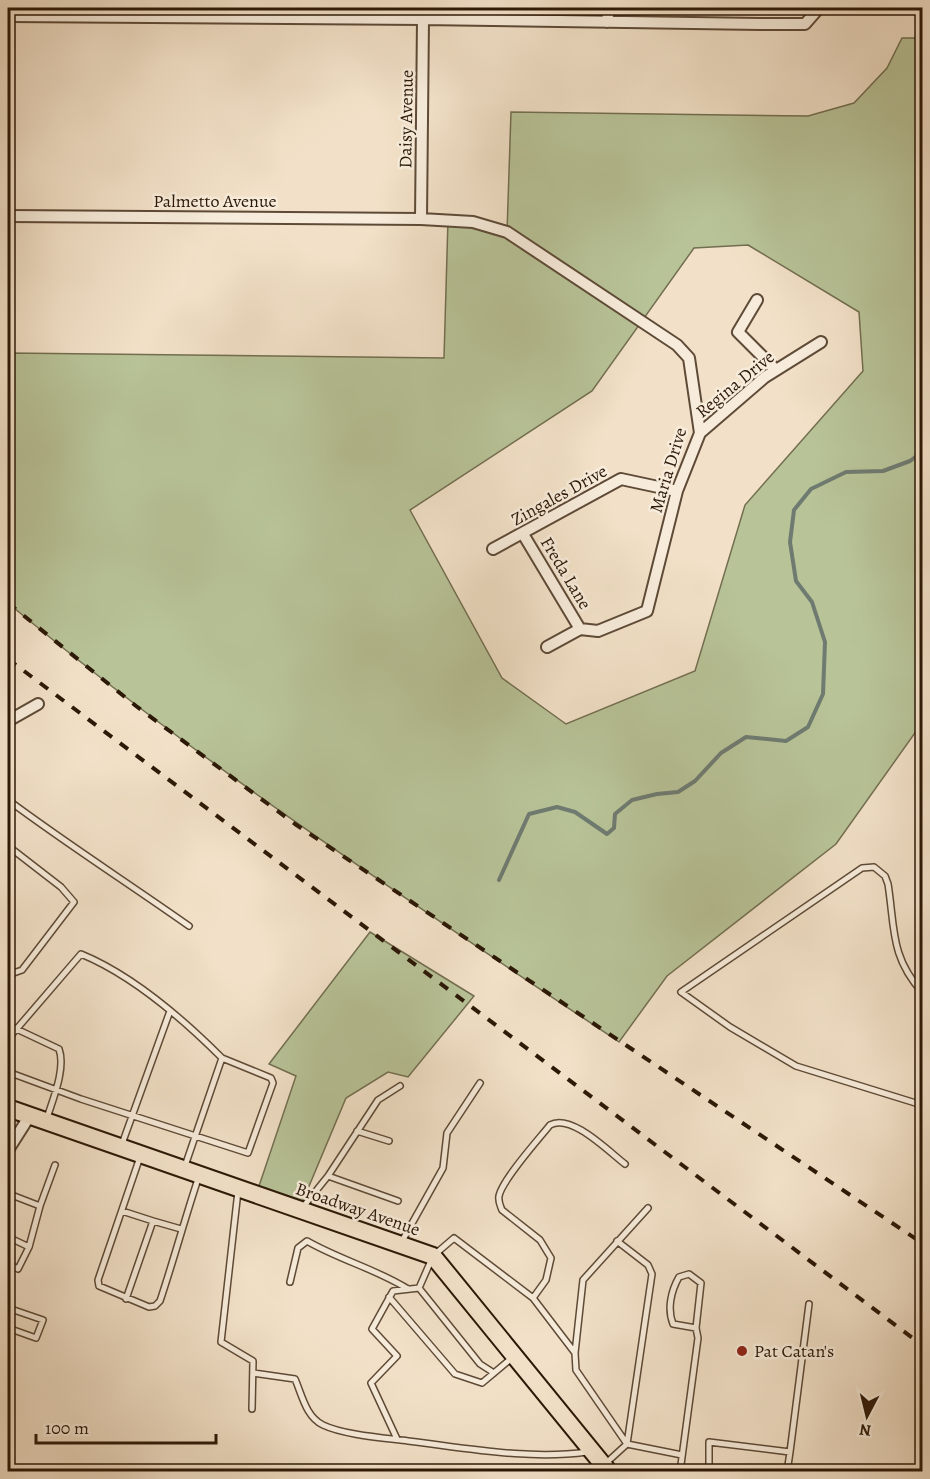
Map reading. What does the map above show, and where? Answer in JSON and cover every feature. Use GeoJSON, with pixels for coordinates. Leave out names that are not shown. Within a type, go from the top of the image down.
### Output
{"type":"FeatureCollection","features":[{"type":"Feature","properties":{"kind":"main road","name":"Broadway Avenue"},"geometry":{"type":"LineString","coordinates":[[8,1108],[433,1256],[606,1468]]}},
{"type":"Feature","properties":{"kind":"street"},"geometry":{"type":"LineString","coordinates":[[607,22],[609,8]]}},
{"type":"Feature","properties":{"kind":"street"},"geometry":{"type":"LineString","coordinates":[[8,16],[805,24],[819,8]]}},
{"type":"Feature","properties":{"kind":"street","name":"Daisy Avenue"},"geometry":{"type":"LineString","coordinates":[[422,219],[423,19]]}},
{"type":"Feature","properties":{"kind":"street","name":"Palmetto Avenue"},"geometry":{"type":"LineString","coordinates":[[8,216],[422,219]]}},
{"type":"Feature","properties":{"kind":"street","name":"Maria Drive"},"geometry":{"type":"LineString","coordinates":[[422,219],[473,222],[507,232],[677,345],[689,358],[700,433],[677,491],[647,611],[598,631],[580,629],[547,647]]}},
{"type":"Feature","properties":{"kind":"street"},"geometry":{"type":"LineString","coordinates":[[757,300],[738,332],[776,370]]}},
{"type":"Feature","properties":{"kind":"street","name":"Regina Drive"},"geometry":{"type":"LineString","coordinates":[[700,433],[776,370],[821,342]]}},
{"type":"Feature","properties":{"kind":"street","name":"Zingales Drive"},"geometry":{"type":"LineString","coordinates":[[493,549],[621,479],[677,491]]}},
{"type":"Feature","properties":{"kind":"street","name":"Freda Lane"},"geometry":{"type":"LineString","coordinates":[[523,534],[580,629]]}},
{"type":"Feature","properties":{"kind":"street"},"geometry":{"type":"LineString","coordinates":[[8,721],[38,704]]}},
{"type":"Feature","properties":{"kind":"street"},"geometry":{"type":"LineString","coordinates":[[8,1150],[29,1117]]}},
{"type":"Feature","properties":{"kind":"lane"},"geometry":{"type":"LineString","coordinates":[[8,800],[76,851],[105,867],[189,926]]}},
{"type":"Feature","properties":{"kind":"lane"},"geometry":{"type":"LineString","coordinates":[[8,846],[61,888],[74,902],[22,970],[8,975]]}},
{"type":"Feature","properties":{"kind":"lane"},"geometry":{"type":"LineString","coordinates":[[922,992],[907,975],[897,953],[888,884],[885,876],[874,867],[862,868],[681,992],[729,1027],[796,1066],[922,1105]]}},
{"type":"Feature","properties":{"kind":"lane"},"geometry":{"type":"LineString","coordinates":[[8,1039],[81,954],[103,962],[170,1011],[190,1026],[222,1058],[271,1078],[273,1083],[249,1154],[131,1116],[8,1071]]}},
{"type":"Feature","properties":{"kind":"lane"},"geometry":{"type":"LineString","coordinates":[[121,1148],[170,1011]]}},
{"type":"Feature","properties":{"kind":"lane"},"geometry":{"type":"LineString","coordinates":[[8,1024],[15,1030],[59,1049],[61,1056],[56,1090],[46,1123]]}},
{"type":"Feature","properties":{"kind":"lane"},"geometry":{"type":"LineString","coordinates":[[141,1155],[98,1280],[99,1286],[107,1292],[149,1308],[160,1301],[179,1244],[192,1173],[195,1138],[222,1058]]}},
{"type":"Feature","properties":{"kind":"lane"},"geometry":{"type":"LineString","coordinates":[[400,1245],[443,1168],[447,1133],[480,1083]]}},
{"type":"Feature","properties":{"kind":"lane"},"geometry":{"type":"LineString","coordinates":[[299,1210],[328,1176],[378,1100],[400,1086]]}},
{"type":"Feature","properties":{"kind":"lane"},"geometry":{"type":"LineString","coordinates":[[533,1298],[546,1280],[551,1258],[540,1240],[502,1210],[499,1204],[499,1194],[509,1179],[550,1125],[556,1121],[566,1122],[580,1129],[625,1164]]}},
{"type":"Feature","properties":{"kind":"lane"},"geometry":{"type":"LineString","coordinates":[[357,1131],[389,1141]]}},
{"type":"Feature","properties":{"kind":"lane"},"geometry":{"type":"LineString","coordinates":[[8,1264],[18,1269],[29,1247],[40,1206],[55,1165]]}},
{"type":"Feature","properties":{"kind":"lane"},"geometry":{"type":"LineString","coordinates":[[328,1176],[398,1201]]}},
{"type":"Feature","properties":{"kind":"lane"},"geometry":{"type":"LineString","coordinates":[[238,1189],[221,1342],[253,1361],[252,1409]]}},
{"type":"Feature","properties":{"kind":"lane"},"geometry":{"type":"LineString","coordinates":[[8,1195],[40,1206]]}},
{"type":"Feature","properties":{"kind":"lane"},"geometry":{"type":"LineString","coordinates":[[648,1208],[583,1280],[575,1353],[576,1370],[627,1444],[682,1455]]}},
{"type":"Feature","properties":{"kind":"lane"},"geometry":{"type":"LineString","coordinates":[[122,1210],[181,1229]]}},
{"type":"Feature","properties":{"kind":"lane"},"geometry":{"type":"LineString","coordinates":[[126,1299],[153,1221]]}},
{"type":"Feature","properties":{"kind":"lane"},"geometry":{"type":"LineString","coordinates":[[8,1238],[29,1247]]}},
{"type":"Feature","properties":{"kind":"lane"},"geometry":{"type":"LineString","coordinates":[[419,1288],[433,1256],[454,1238],[533,1298],[575,1353]]}},
{"type":"Feature","properties":{"kind":"lane"},"geometry":{"type":"LineString","coordinates":[[290,1282],[298,1248],[307,1241],[327,1253],[388,1277],[408,1289]]}},
{"type":"Feature","properties":{"kind":"lane"},"geometry":{"type":"LineString","coordinates":[[606,1468],[627,1444],[652,1274],[648,1265],[617,1241]]}},
{"type":"Feature","properties":{"kind":"lane"},"geometry":{"type":"LineString","coordinates":[[680,1472],[698,1338],[696,1328],[701,1283],[688,1275],[679,1277],[673,1287],[670,1315],[674,1324],[696,1328]]}},
{"type":"Feature","properties":{"kind":"lane"},"geometry":{"type":"LineString","coordinates":[[397,1439],[371,1383],[397,1356],[372,1329],[393,1292],[419,1288]]}},
{"type":"Feature","properties":{"kind":"lane"},"geometry":{"type":"LineString","coordinates":[[419,1288],[480,1364],[494,1373]]}},
{"type":"Feature","properties":{"kind":"lane"},"geometry":{"type":"LineString","coordinates":[[390,1297],[455,1374],[482,1383],[515,1356]]}},
{"type":"Feature","properties":{"kind":"lane"},"geometry":{"type":"LineString","coordinates":[[787,1472],[809,1304]]}},
{"type":"Feature","properties":{"kind":"lane"},"geometry":{"type":"LineString","coordinates":[[8,1308],[43,1320],[36,1338],[8,1328]]}},
{"type":"Feature","properties":{"kind":"lane"},"geometry":{"type":"LineString","coordinates":[[254,1373],[295,1379],[309,1415],[322,1425],[397,1439],[498,1452],[568,1455],[593,1451]]}},
{"type":"Feature","properties":{"kind":"lane"},"geometry":{"type":"LineString","coordinates":[[709,1472],[709,1443],[790,1452]]}},
{"type":"Feature","properties":{"kind":"lane"},"geometry":{"type":"LineString","coordinates":[[354,1472],[375,1472]]}},
{"type":"Feature","properties":{"kind":"green space"},"geometry":{"type":"Polygon","coordinates":[[[902,38],[922,38],[922,723],[836,844],[667,976],[619,1042],[385,884],[231,776],[81,662],[8,603],[8,353],[444,358],[448,220],[507,232],[511,112],[808,116],[854,103],[887,68],[902,38]],[[748,245],[694,248],[592,391],[410,510],[502,678],[566,724],[695,671],[745,505],[863,371],[859,312],[748,245]]]}},
{"type":"Feature","properties":{"kind":"green space"},"geometry":{"type":"Polygon","coordinates":[[[370,932],[474,996],[408,1077],[388,1072],[346,1098],[299,1210],[256,1195],[296,1076],[269,1064],[370,932]]]}},
{"type":"Feature","properties":{"kind":"waterway"},"geometry":{"type":"LineString","coordinates":[[499,880],[529,814],[557,807],[575,812],[607,834],[614,828],[615,814],[632,800],[678,792],[695,781],[721,753],[746,737],[786,741],[808,727],[823,694],[825,642],[812,602],[796,581],[790,542],[794,510],[811,489],[846,472],[883,471],[910,461],[922,452]]}},
{"type":"Feature","properties":{"kind":"railway"},"geometry":{"type":"LineString","coordinates":[[8,603],[136,706],[295,824],[922,1243]]}},
{"type":"Feature","properties":{"kind":"railway"},"geometry":{"type":"LineString","coordinates":[[8,659],[922,1345]]}},
{"type":"Feature","properties":{"kind":"place","name":"Pat Catan's"},"geometry":{"type":"Point","coordinates":[742,1351]}}]}
